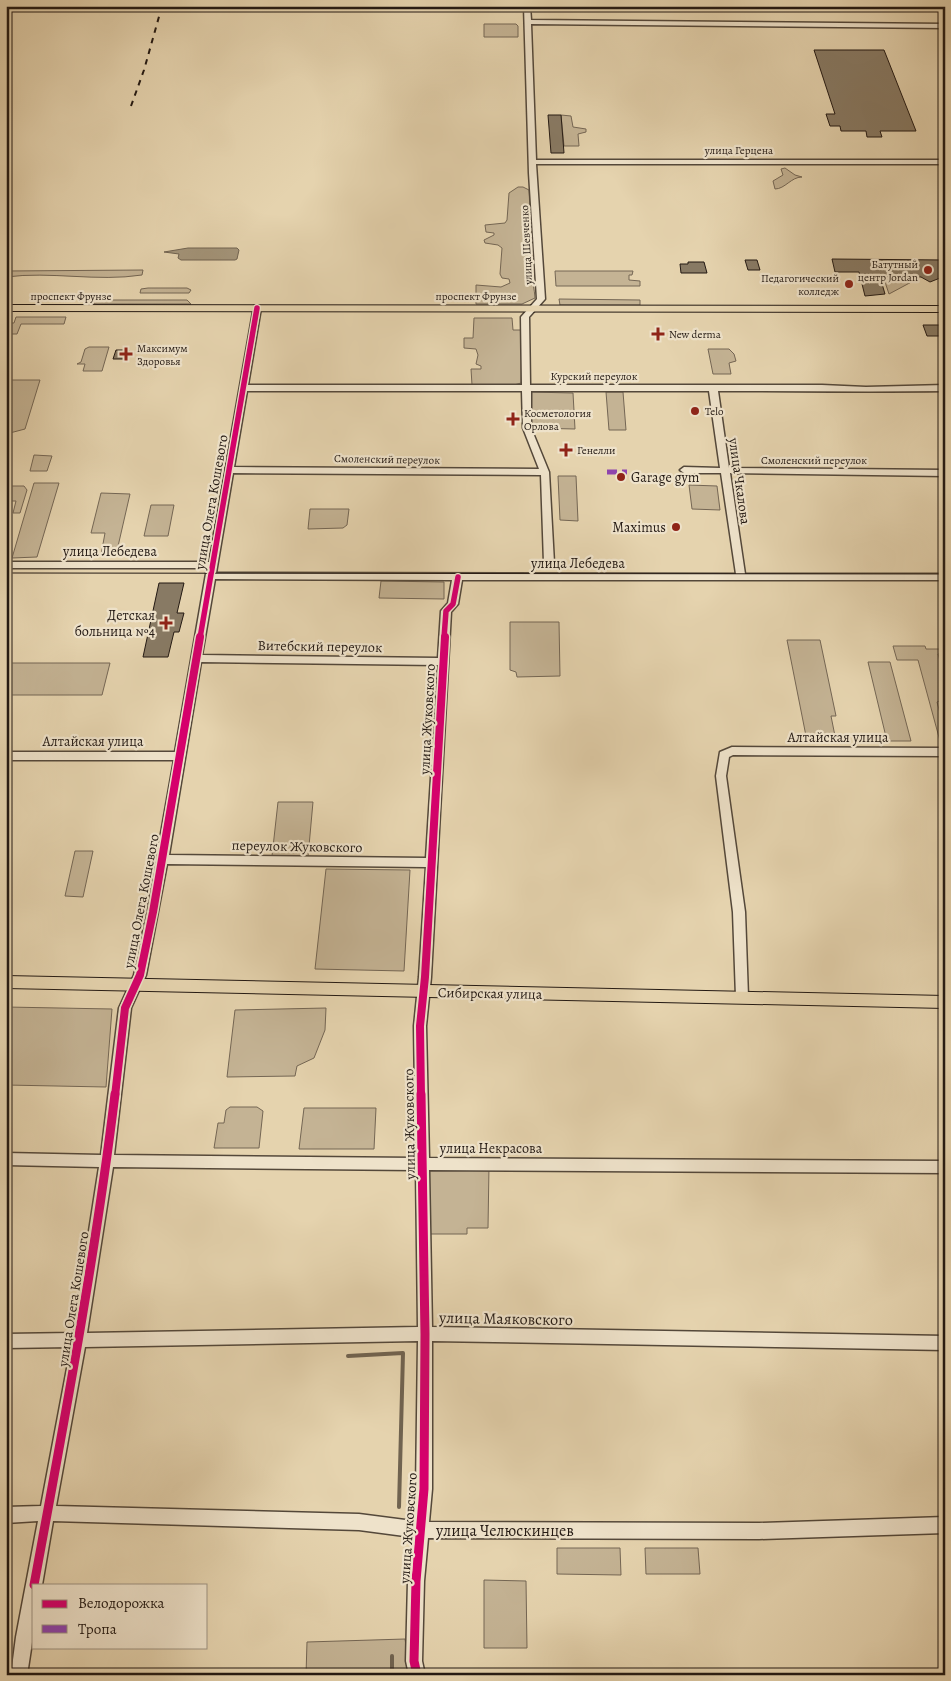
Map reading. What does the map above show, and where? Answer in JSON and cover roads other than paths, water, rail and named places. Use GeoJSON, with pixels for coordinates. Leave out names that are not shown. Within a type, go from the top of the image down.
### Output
{"type":"FeatureCollection","features":[{"type":"Feature","properties":{"kind":"main road","name":"проспект Фрунзе"},"geometry":{"type":"LineString","coordinates":[[6,308],[945,309]]}},
{"type":"Feature","properties":{"kind":"main road","name":"Сибирская улица"},"geometry":{"type":"LineString","coordinates":[[6,982],[945,1002]]}},
{"type":"Feature","properties":{"kind":"street","name":"улица Шевченко"},"geometry":{"type":"LineString","coordinates":[[527,6],[541,299],[525,317],[527,428],[546,472],[549,563]]}},
{"type":"Feature","properties":{"kind":"street"},"geometry":{"type":"LineString","coordinates":[[528,22],[945,26]]}},
{"type":"Feature","properties":{"kind":"street","name":"улица Герцена"},"geometry":{"type":"LineString","coordinates":[[533,162],[945,162]]}},
{"type":"Feature","properties":{"kind":"street","name":"улица Олега Кошевого"},"geometry":{"type":"LineString","coordinates":[[34,1584],[80,1340],[107,1161],[125,1008],[142,966],[257,308]]}},
{"type":"Feature","properties":{"kind":"street","name":"Курский переулок"},"geometry":{"type":"LineString","coordinates":[[243,388],[526,387],[822,388],[850,390],[945,388]]}},
{"type":"Feature","properties":{"kind":"street","name":"улица Чкалова"},"geometry":{"type":"LineString","coordinates":[[713,388],[741,577]]}},
{"type":"Feature","properties":{"kind":"street","name":"Смоленский переулок"},"geometry":{"type":"LineString","coordinates":[[229,470],[546,472]]}},
{"type":"Feature","properties":{"kind":"street","name":"Смоленский переулок"},"geometry":{"type":"LineString","coordinates":[[684,470],[945,473]]}},
{"type":"Feature","properties":{"kind":"street","name":"улица Лебедева"},"geometry":{"type":"LineString","coordinates":[[6,565],[458,577],[945,577]]}},
{"type":"Feature","properties":{"kind":"street","name":"улица Жуковского"},"geometry":{"type":"LineString","coordinates":[[417,1675],[414,1662],[416,1581],[424,1489],[425,1334],[420,1026],[432,863],[446,611],[453,604],[458,577]]}},
{"type":"Feature","properties":{"kind":"street","name":"Витебский переулок"},"geometry":{"type":"LineString","coordinates":[[197,658],[443,662]]}},
{"type":"Feature","properties":{"kind":"street","name":"Алтайская улица"},"geometry":{"type":"LineString","coordinates":[[742,998],[739,912],[721,776],[724,755],[732,751],[945,752]]}},
{"type":"Feature","properties":{"kind":"street","name":"Алтайская улица"},"geometry":{"type":"LineString","coordinates":[[6,756],[179,756]]}},
{"type":"Feature","properties":{"kind":"street","name":"переулок Жуковского"},"geometry":{"type":"LineString","coordinates":[[162,859],[432,863]]}},
{"type":"Feature","properties":{"kind":"street","name":"улица Некрасова"},"geometry":{"type":"LineString","coordinates":[[6,1159],[423,1164],[945,1166]]}},
{"type":"Feature","properties":{"kind":"street","name":"улица Маяковского"},"geometry":{"type":"LineString","coordinates":[[6,1341],[425,1334],[945,1343]]}},
{"type":"Feature","properties":{"kind":"street","name":"улица Челюскинцев"},"geometry":{"type":"LineString","coordinates":[[6,1515],[48,1514],[359,1522],[421,1530],[759,1531],[945,1525]]}},
{"type":"Feature","properties":{"kind":"street","name":"улица Олега Кошевого"},"geometry":{"type":"LineString","coordinates":[[19,1675],[32,1596]]}},
{"type":"Feature","properties":{"kind":"waterway"},"geometry":{"type":"LineString","coordinates":[[348,1356],[403,1353],[399,1507]]}},
{"type":"Feature","properties":{"kind":"waterway"},"geometry":{"type":"LineString","coordinates":[[392,1656],[392,1675]]}},
{"type":"Feature","properties":{"kind":"tram line"},"geometry":{"type":"LineString","coordinates":[[6,573],[945,574]]}},
{"type":"Feature","properties":{"kind":"railway"},"geometry":{"type":"LineString","coordinates":[[131,106],[144,70],[162,6]]}},
{"type":"Feature","properties":{"kind":"place","name":"Батутный центр Jordan"},"geometry":{"type":"Point","coordinates":[928,270]}},
{"type":"Feature","properties":{"kind":"place","name":"Педагогический колледж"},"geometry":{"type":"Point","coordinates":[849,284]}},
{"type":"Feature","properties":{"kind":"place","name":"New derma"},"geometry":{"type":"Point","coordinates":[658,334]}},
{"type":"Feature","properties":{"kind":"place","name":"Максимум Здоровья"},"geometry":{"type":"Point","coordinates":[126,354]}},
{"type":"Feature","properties":{"kind":"place","name":"Telo"},"geometry":{"type":"Point","coordinates":[695,411]}},
{"type":"Feature","properties":{"kind":"place","name":"Косметология Орлова"},"geometry":{"type":"Point","coordinates":[513,419]}},
{"type":"Feature","properties":{"kind":"place","name":"Генелли"},"geometry":{"type":"Point","coordinates":[566,450]}},
{"type":"Feature","properties":{"kind":"place","name":"Garage gym"},"geometry":{"type":"Point","coordinates":[621,477]}},
{"type":"Feature","properties":{"kind":"place","name":"Maximus"},"geometry":{"type":"Point","coordinates":[676,527]}},
{"type":"Feature","properties":{"kind":"place","name":"Детская больница №4"},"geometry":{"type":"Point","coordinates":[166,623]}}]}
